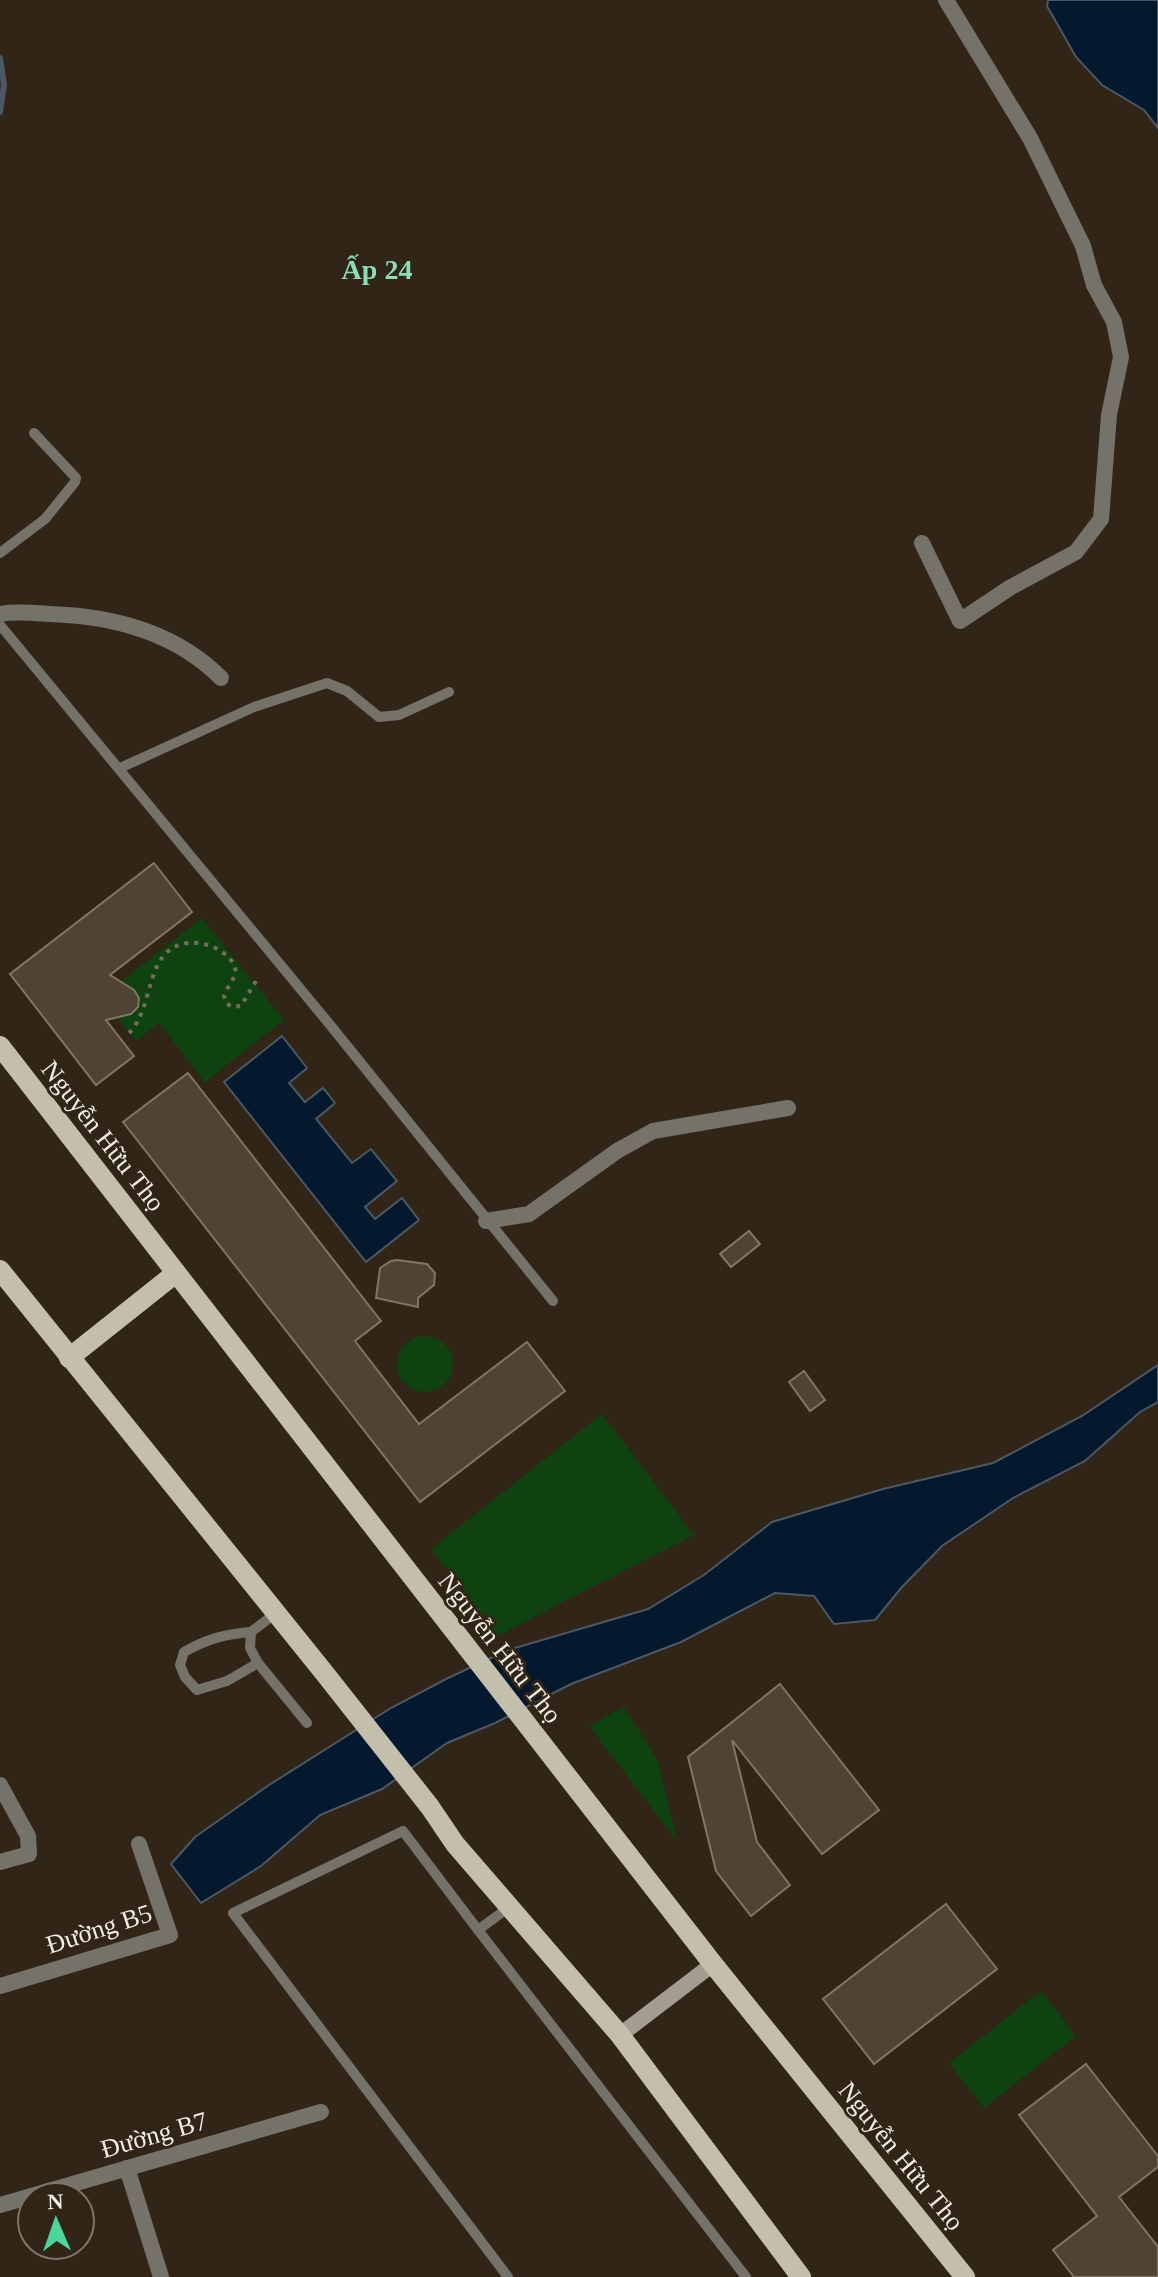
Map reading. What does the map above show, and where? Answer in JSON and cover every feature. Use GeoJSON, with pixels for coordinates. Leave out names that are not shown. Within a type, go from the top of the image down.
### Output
{"type":"FeatureCollection","features":[{"type":"Feature","properties":{"kind":"main road","name":"Nguyễn Hữu Thọ"},"geometry":{"type":"LineString","coordinates":[[0,1046],[713,1964],[965,2277]]}},
{"type":"Feature","properties":{"kind":"main road"},"geometry":{"type":"LineString","coordinates":[[0,1270],[326,1675],[430,1807],[455,1844],[620,2035],[801,2277]]}},
{"type":"Feature","properties":{"kind":"main road"},"geometry":{"type":"LineString","coordinates":[[69,1358],[176,1273]]}},
{"type":"Feature","properties":{"kind":"main road"},"geometry":{"type":"LineString","coordinates":[[620,2035],[713,1964]]}},
{"type":"Feature","properties":{"kind":"street"},"geometry":{"type":"LineString","coordinates":[[922,543],[960,621],[1011,587],[1076,552],[1101,519],[1109,415],[1121,357],[1114,322],[1094,285],[1083,246],[1030,138],[946,0]]}},
{"type":"Feature","properties":{"kind":"street"},"geometry":{"type":"LineString","coordinates":[[0,614],[98,618],[137,626],[204,661],[221,678]]}},
{"type":"Feature","properties":{"kind":"street"},"geometry":{"type":"LineString","coordinates":[[486,1221],[529,1214],[617,1151],[653,1131],[788,1108]]}},
{"type":"Feature","properties":{"kind":"street"},"geometry":{"type":"LineString","coordinates":[[0,1785],[28,1836],[29,1854],[0,1862]]}},
{"type":"Feature","properties":{"kind":"street","name":"Đường B5"},"geometry":{"type":"LineString","coordinates":[[0,1986],[170,1935],[139,1844]]}},
{"type":"Feature","properties":{"kind":"street","name":"Đường B7"},"geometry":{"type":"LineString","coordinates":[[0,2205],[321,2112]]}},
{"type":"Feature","properties":{"kind":"street"},"geometry":{"type":"LineString","coordinates":[[127,2168],[161,2277]]}},
{"type":"Feature","properties":{"kind":"lane"},"geometry":{"type":"LineString","coordinates":[[0,553],[45,519],[75,482],[70,469],[34,433]]}},
{"type":"Feature","properties":{"kind":"lane"},"geometry":{"type":"LineString","coordinates":[[0,625],[553,1301]]}},
{"type":"Feature","properties":{"kind":"lane"},"geometry":{"type":"LineString","coordinates":[[120,768],[254,707],[327,683],[347,691],[379,717],[399,715],[449,692]]}},
{"type":"Feature","properties":{"kind":"lane"},"geometry":{"type":"LineString","coordinates":[[258,1663],[227,1681],[197,1690],[185,1677],[180,1665],[184,1652],[205,1640],[225,1634],[251,1632],[276,1613]]}},
{"type":"Feature","properties":{"kind":"lane"},"geometry":{"type":"LineString","coordinates":[[251,1632],[250,1648],[258,1663],[307,1723]]}},
{"type":"Feature","properties":{"kind":"lane"},"geometry":{"type":"LineString","coordinates":[[508,2277],[233,1913],[403,1831],[746,2277]]}},
{"type":"Feature","properties":{"kind":"lane"},"geometry":{"type":"LineString","coordinates":[[478,1930],[508,1908]]}},
{"type":"Feature","properties":{"kind":"path"},"geometry":{"type":"LineString","coordinates":[[129,1033],[142,1018],[152,975],[158,963],[178,945],[202,943],[230,958],[236,965],[237,975],[224,996],[226,1003],[232,1007],[241,1006],[256,981]]}},
{"type":"Feature","properties":{"kind":"green space"},"geometry":{"type":"Polygon","coordinates":[[[202,918],[284,1020],[205,1082],[159,1023],[136,1041],[101,997],[202,918]]]}},
{"type":"Feature","properties":{"kind":"green space"},"geometry":{"type":"Polygon","coordinates":[[[425,1336],[445,1344],[453,1364],[445,1384],[425,1392],[405,1384],[397,1364],[405,1344],[425,1336]]]}},
{"type":"Feature","properties":{"kind":"green space"},"geometry":{"type":"Polygon","coordinates":[[[602,1414],[694,1535],[497,1636],[431,1549],[602,1414]]]}},
{"type":"Feature","properties":{"kind":"green space"},"geometry":{"type":"Polygon","coordinates":[[[624,1707],[658,1761],[677,1841],[589,1726],[624,1707]]]}},
{"type":"Feature","properties":{"kind":"green space"},"geometry":{"type":"Polygon","coordinates":[[[1041,1991],[1076,2036],[984,2108],[949,2063],[1041,1991]]]}},
{"type":"Feature","properties":{"kind":"water"},"geometry":{"type":"Polygon","coordinates":[[[1048,0],[1158,0],[1158,128],[1144,110],[1102,85],[1076,57],[1047,6],[1048,0]]]}},
{"type":"Feature","properties":{"kind":"water"},"geometry":{"type":"Polygon","coordinates":[[[282,1036],[307,1068],[289,1083],[305,1102],[323,1088],[335,1103],[316,1119],[352,1163],[371,1149],[397,1181],[365,1207],[375,1219],[402,1198],[419,1220],[366,1262],[224,1082],[282,1036]]]}},
{"type":"Feature","properties":{"kind":"water"},"geometry":{"type":"Polygon","coordinates":[[[1158,1365],[1158,1402],[1140,1412],[1085,1461],[1013,1498],[942,1546],[875,1620],[834,1624],[814,1596],[775,1593],[681,1642],[571,1684],[495,1723],[447,1743],[382,1789],[320,1815],[261,1866],[201,1903],[171,1864],[195,1837],[269,1785],[391,1708],[446,1679],[508,1650],[648,1609],[704,1575],[772,1522],[883,1489],[993,1463],[1082,1416],[1158,1365]]]}},
{"type":"Feature","properties":{"kind":"building"},"geometry":{"type":"Polygon","coordinates":[[[154,863],[192,912],[110,975],[134,990],[139,998],[138,1007],[131,1014],[106,1020],[134,1056],[96,1085],[10,974],[154,863]]]}},
{"type":"Feature","properties":{"kind":"building"},"geometry":{"type":"Polygon","coordinates":[[[188,1073],[381,1321],[355,1341],[419,1424],[527,1342],[565,1391],[420,1502],[123,1122],[188,1073]]]}},
{"type":"Feature","properties":{"kind":"building"},"geometry":{"type":"Polygon","coordinates":[[[749,1231],[760,1244],[731,1267],[720,1254],[749,1231]]]}},
{"type":"Feature","properties":{"kind":"building"},"geometry":{"type":"Polygon","coordinates":[[[397,1260],[427,1264],[435,1273],[434,1285],[418,1298],[418,1307],[376,1298],[380,1268],[397,1260]]]}},
{"type":"Feature","properties":{"kind":"building"},"geometry":{"type":"Polygon","coordinates":[[[804,1371],[825,1400],[810,1411],[789,1382],[804,1371]]]}},
{"type":"Feature","properties":{"kind":"building"},"geometry":{"type":"Polygon","coordinates":[[[780,1684],[879,1810],[822,1854],[732,1740],[757,1842],[790,1885],[751,1916],[716,1871],[688,1757],[780,1684]]]}},
{"type":"Feature","properties":{"kind":"building"},"geometry":{"type":"Polygon","coordinates":[[[946,1904],[997,1969],[874,2064],[823,1999],[946,1904]]]}},
{"type":"Feature","properties":{"kind":"building"},"geometry":{"type":"Polygon","coordinates":[[[1086,2064],[1158,2156],[1158,2167],[1119,2197],[1158,2247],[1158,2277],[1074,2277],[1053,2250],[1097,2216],[1019,2115],[1086,2064]]]}},
{"type":"Feature","properties":{"kind":"waterway"},"geometry":{"type":"LineString","coordinates":[[0,58],[4,85],[0,112]]}},
{"type":"Feature","properties":{"kind":"district","name":"Ấp 24"},"geometry":{"type":"Point","coordinates":[377,269]}}]}
